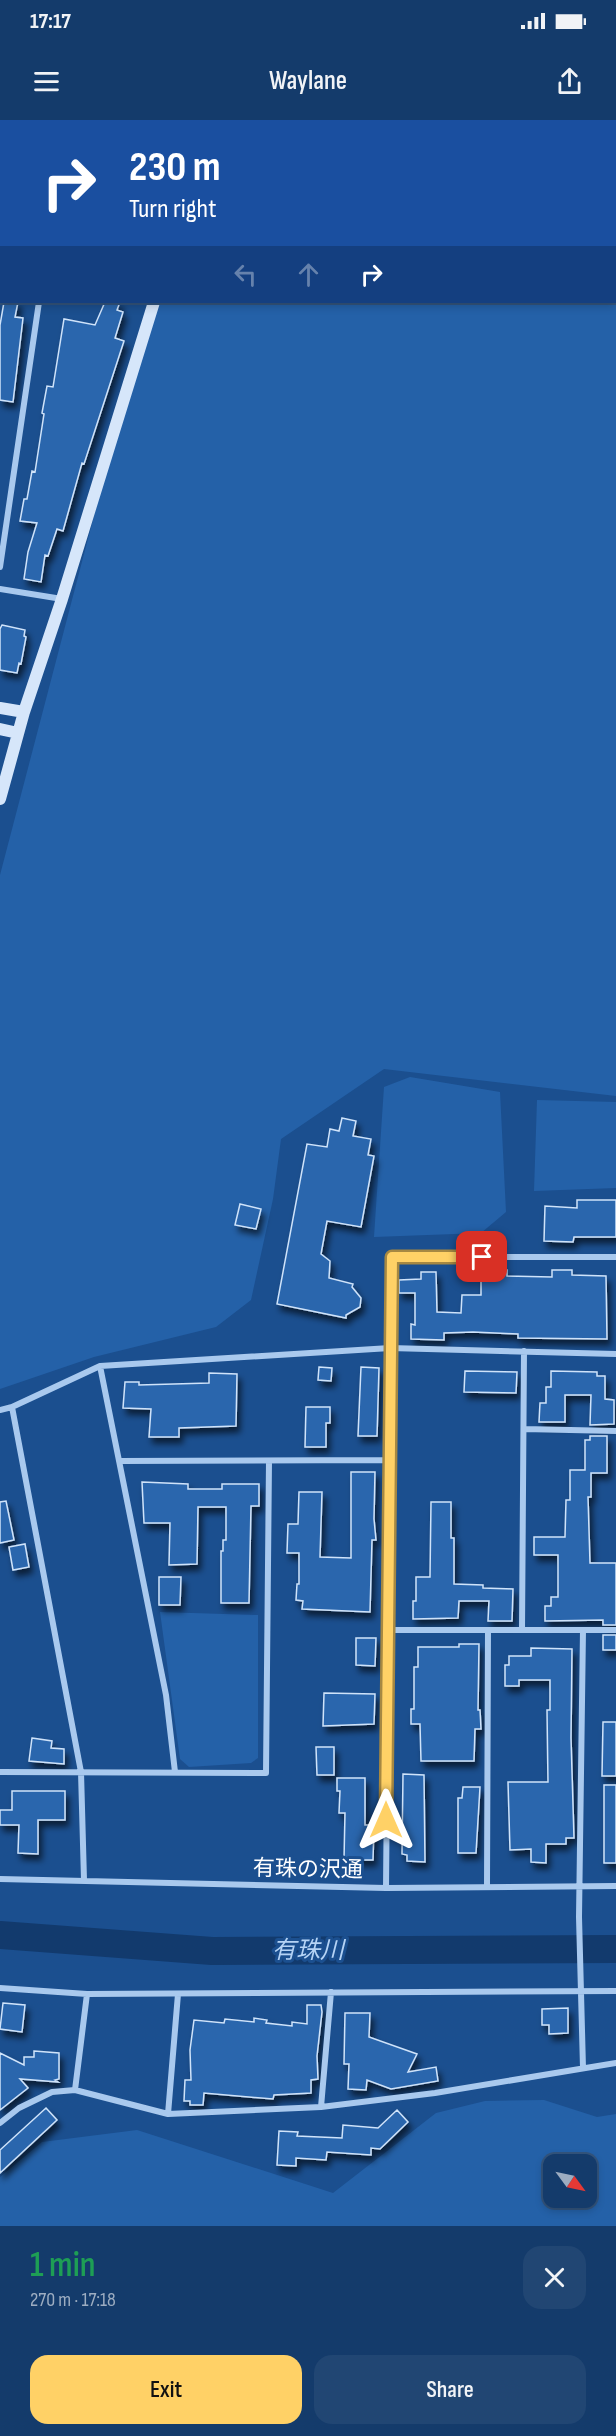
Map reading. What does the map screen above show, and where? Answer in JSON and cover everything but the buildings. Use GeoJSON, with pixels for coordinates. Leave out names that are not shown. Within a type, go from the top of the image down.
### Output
{"type":"FeatureCollection","features":[{"type":"Feature","properties":{"kind":"street"},"geometry":{"type":"LineString","coordinates":[[0,567],[39,303]]}},
{"type":"Feature","properties":{"kind":"street"},"geometry":{"type":"LineString","coordinates":[[0,799],[24,712],[62,599],[154,303]]}},
{"type":"Feature","properties":{"kind":"street"},"geometry":{"type":"LineString","coordinates":[[0,589],[62,599]]}},
{"type":"Feature","properties":{"kind":"street"},"geometry":{"type":"LineString","coordinates":[[0,708],[24,712]]}},
{"type":"Feature","properties":{"kind":"street"},"geometry":{"type":"LineString","coordinates":[[0,729],[18,733]]}},
{"type":"Feature","properties":{"kind":"street"},"geometry":{"type":"LineString","coordinates":[[386,1888],[392,1257],[616,1257]]}},
{"type":"Feature","properties":{"kind":"street"},"geometry":{"type":"LineString","coordinates":[[0,1410],[12,1407],[100,1366],[390,1348],[616,1354]]}},
{"type":"Feature","properties":{"kind":"street"},"geometry":{"type":"LineString","coordinates":[[522,1630],[524,1351]]}},
{"type":"Feature","properties":{"kind":"street"},"geometry":{"type":"LineString","coordinates":[[100,1366],[166,1695],[175,1772]]}},
{"type":"Feature","properties":{"kind":"street"},"geometry":{"type":"LineString","coordinates":[[12,1407],[81,1772],[84,1880]]}},
{"type":"Feature","properties":{"kind":"street"},"geometry":{"type":"LineString","coordinates":[[524,1429],[616,1431]]}},
{"type":"Feature","properties":{"kind":"street"},"geometry":{"type":"LineString","coordinates":[[120,1461],[389,1460]]}},
{"type":"Feature","properties":{"kind":"street"},"geometry":{"type":"LineString","coordinates":[[0,1772],[266,1773],[269,1461]]}},
{"type":"Feature","properties":{"kind":"street"},"geometry":{"type":"LineString","coordinates":[[387,1630],[616,1630]]}},
{"type":"Feature","properties":{"kind":"street"},"geometry":{"type":"LineString","coordinates":[[487,1886],[488,1630]]}},
{"type":"Feature","properties":{"kind":"street"},"geometry":{"type":"LineString","coordinates":[[583,1630],[579,1917],[583,2068]]}},
{"type":"Feature","properties":{"kind":"street","name":"有珠の沢通"},"geometry":{"type":"LineString","coordinates":[[0,1879],[386,1888],[616,1886]]}},
{"type":"Feature","properties":{"kind":"street"},"geometry":{"type":"LineString","coordinates":[[0,1988],[87,1994],[616,1991]]}},
{"type":"Feature","properties":{"kind":"street"},"geometry":{"type":"LineString","coordinates":[[321,2107],[331,1992]]}},
{"type":"Feature","properties":{"kind":"street"},"geometry":{"type":"LineString","coordinates":[[75,2090],[87,1994]]}},
{"type":"Feature","properties":{"kind":"street"},"geometry":{"type":"LineString","coordinates":[[168,2114],[178,1994]]}},
{"type":"Feature","properties":{"kind":"street"},"geometry":{"type":"LineString","coordinates":[[0,2123],[19,2108],[52,2092],[75,2090],[168,2114],[321,2107],[435,2093],[616,2063]]}},
{"type":"Feature","properties":{"kind":"shaded area"},"geometry":{"type":"Polygon","coordinates":[[[150,303],[616,303],[616,1096],[384,1069],[281,1139],[273,1199],[251,1300],[216,1327],[94,1357],[0,1389],[0,875],[150,303]]]}},
{"type":"Feature","properties":{"kind":"shaded area"},"geometry":{"type":"Polygon","coordinates":[[[410,1077],[500,1092],[506,1212],[481,1233],[374,1237],[384,1087],[410,1077]]]}},
{"type":"Feature","properties":{"kind":"shaded area"},"geometry":{"type":"Polygon","coordinates":[[[537,1100],[616,1102],[616,1188],[534,1191],[537,1100]]]}},
{"type":"Feature","properties":{"kind":"shaded area"},"geometry":{"type":"Polygon","coordinates":[[[160,1612],[258,1615],[258,1758],[251,1763],[189,1767],[180,1759],[160,1612]]]}},
{"type":"Feature","properties":{"kind":"shaded area"},"geometry":{"type":"Polygon","coordinates":[[[544,2100],[597,2117],[616,2114],[616,2226],[0,2226],[0,2177],[42,2142],[137,2130],[333,2193],[436,2113],[485,2101],[544,2100]]]}},
{"type":"Feature","properties":{"kind":"waterway","name":"有珠川"},"geometry":{"type":"LineString","coordinates":[[0,1935],[212,1951],[616,1949]]}},
{"type":"Feature","properties":{"kind":"route"},"geometry":{"type":"LineString","coordinates":[[386,1820],[392,1257],[482,1257]]}}]}
